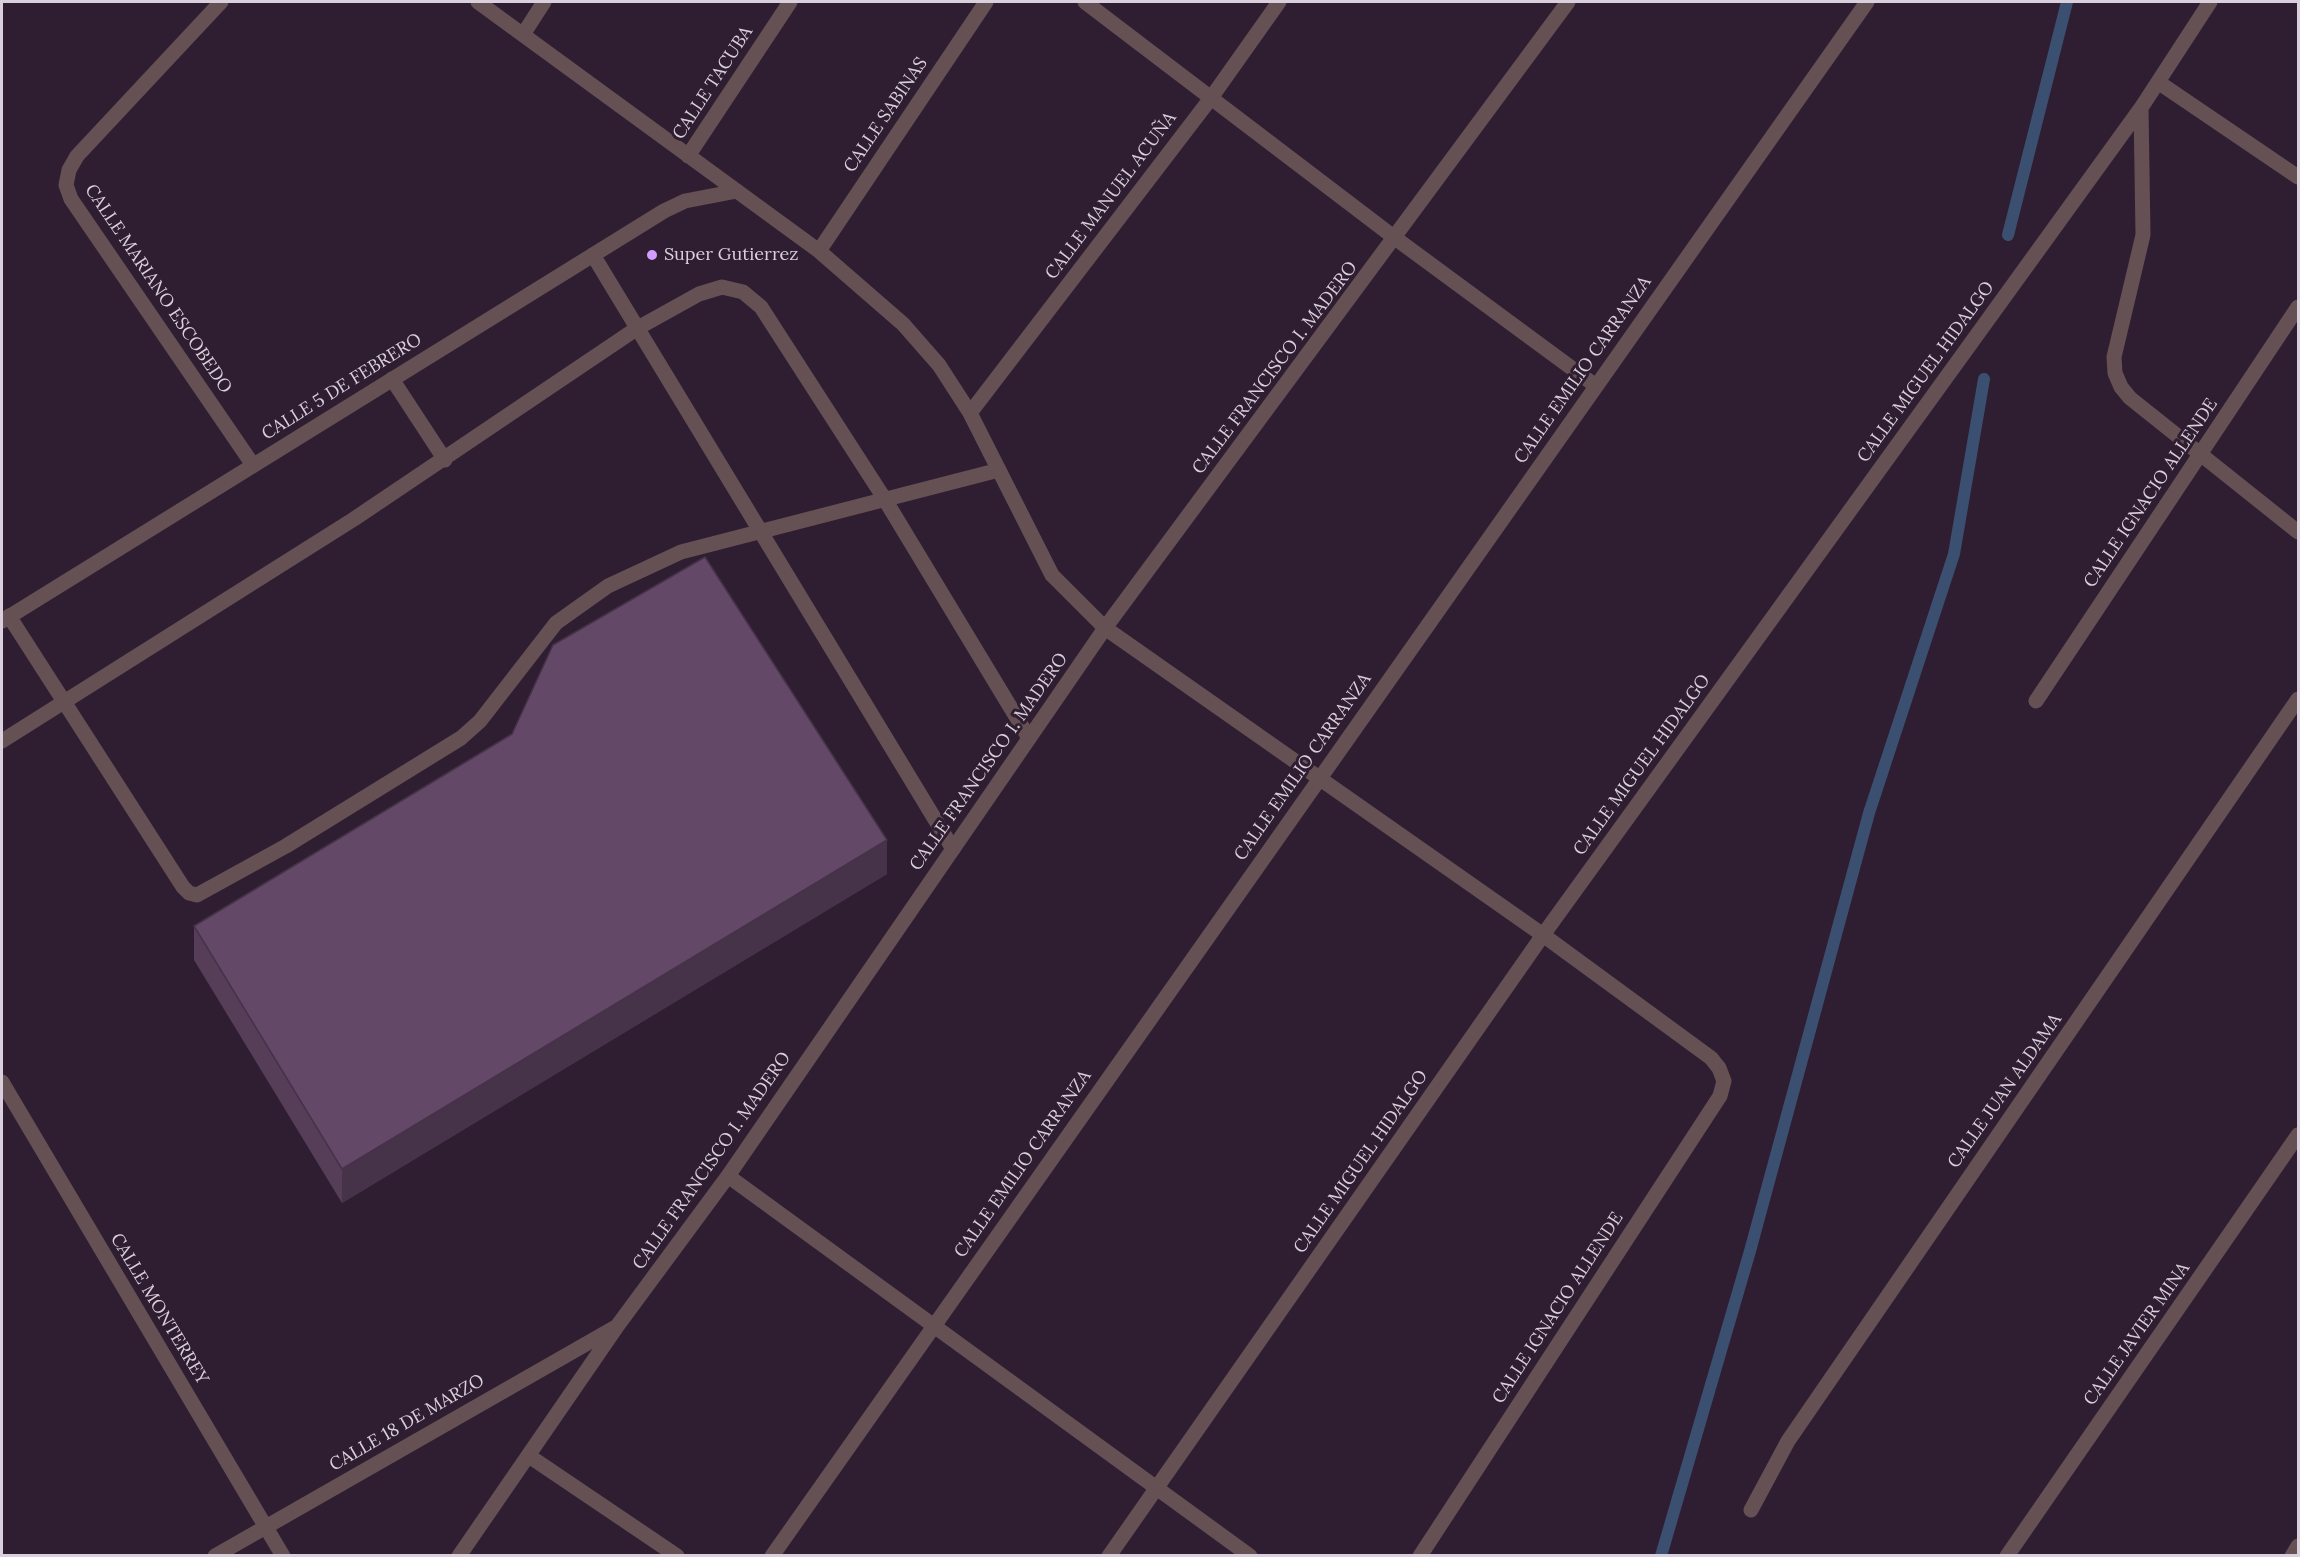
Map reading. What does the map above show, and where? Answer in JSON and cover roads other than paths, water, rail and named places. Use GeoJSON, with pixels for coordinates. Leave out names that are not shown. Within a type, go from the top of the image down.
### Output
{"type":"FeatureCollection","features":[{"type":"Feature","properties":{"kind":"street","name":"CALLE MARIANO ESCOBEDO"},"geometry":{"type":"LineString","coordinates":[[221,2],[77,156],[69,171],[66,184],[72,199],[253,465]]}},
{"type":"Feature","properties":{"kind":"street"},"geometry":{"type":"LineString","coordinates":[[478,2],[524,33],[819,251],[903,324],[939,365],[970,413],[1052,575],[1105,628],[1544,934]]}},
{"type":"Feature","properties":{"kind":"street"},"geometry":{"type":"LineString","coordinates":[[524,33],[544,2]]}},
{"type":"Feature","properties":{"kind":"street","name":"CALLE TACUBA"},"geometry":{"type":"LineString","coordinates":[[688,156],[790,2]]}},
{"type":"Feature","properties":{"kind":"street","name":"CALLE SABINAS"},"geometry":{"type":"LineString","coordinates":[[819,251],[986,2]]}},
{"type":"Feature","properties":{"kind":"street"},"geometry":{"type":"LineString","coordinates":[[1085,2],[1395,238],[1596,386]]}},
{"type":"Feature","properties":{"kind":"street","name":"CALLE MANUEL ACUÑA"},"geometry":{"type":"LineString","coordinates":[[970,413],[1211,98],[1279,2]]}},
{"type":"Feature","properties":{"kind":"street","name":"CALLE FRANCISCO I. MADERO"},"geometry":{"type":"LineString","coordinates":[[459,1556],[618,1325],[728,1176],[1105,628],[1568,2]]}},
{"type":"Feature","properties":{"kind":"street","name":"CALLE EMILIO CARRANZA"},"geometry":{"type":"LineString","coordinates":[[772,1556],[1867,2]]}},
{"type":"Feature","properties":{"kind":"street","name":"CALLE MIGUEL HIDALGO"},"geometry":{"type":"LineString","coordinates":[[1109,1556],[1544,934],[2141,108],[2211,2]]}},
{"type":"Feature","properties":{"kind":"street"},"geometry":{"type":"LineString","coordinates":[[2158,82],[2298,177]]}},
{"type":"Feature","properties":{"kind":"street"},"geometry":{"type":"LineString","coordinates":[[2141,108],[2143,235],[2114,357],[2115,373],[2130,399],[2298,532]]}},
{"type":"Feature","properties":{"kind":"street","name":"CALLE 5 DE FEBRERO"},"geometry":{"type":"LineString","coordinates":[[5,619],[664,211],[685,201],[737,191]]}},
{"type":"Feature","properties":{"kind":"street"},"geometry":{"type":"LineString","coordinates":[[592,255],[762,530],[953,849]]}},
{"type":"Feature","properties":{"kind":"street"},"geometry":{"type":"LineString","coordinates":[[2,741],[445,459],[636,329],[699,294],[722,287],[743,292],[761,307],[884,498],[1029,738]]}},
{"type":"Feature","properties":{"kind":"street","name":"CALLE IGNACIO ALLENDE"},"geometry":{"type":"LineString","coordinates":[[2036,700],[2298,307]]}},
{"type":"Feature","properties":{"kind":"street"},"geometry":{"type":"LineString","coordinates":[[392,379],[445,459]]}},
{"type":"Feature","properties":{"kind":"street"},"geometry":{"type":"LineString","coordinates":[[5,619],[64,702],[183,887],[189,893],[197,895],[286,846],[461,738],[480,721],[556,623],[608,586],[681,552],[999,470]]}},
{"type":"Feature","properties":{"kind":"street","name":"CALLE JUAN ALDAMA"},"geometry":{"type":"LineString","coordinates":[[1752,1510],[1788,1441],[2298,699]]}},
{"type":"Feature","properties":{"kind":"street","name":"CALLE IGNACIO ALLENDE"},"geometry":{"type":"LineString","coordinates":[[1420,1556],[1720,1096],[1724,1081],[1719,1068],[1711,1058],[1544,934]]}},
{"type":"Feature","properties":{"kind":"street","name":"CALLE MONTERREY"},"geometry":{"type":"LineString","coordinates":[[2,1082],[283,1556]]}},
{"type":"Feature","properties":{"kind":"street","name":"CALLE JAVIER MINA"},"geometry":{"type":"LineString","coordinates":[[2007,1556],[2298,1135]]}},
{"type":"Feature","properties":{"kind":"street"},"geometry":{"type":"LineString","coordinates":[[728,1176],[1250,1556]]}},
{"type":"Feature","properties":{"kind":"street","name":"CALLE 18 DE MARZO"},"geometry":{"type":"LineString","coordinates":[[215,1556],[618,1325]]}},
{"type":"Feature","properties":{"kind":"street"},"geometry":{"type":"LineString","coordinates":[[529,1456],[677,1556]]}},
{"type":"Feature","properties":{"kind":"street"},"geometry":{"type":"LineString","coordinates":[[2292,1556],[2298,1546]]}},
{"type":"Feature","properties":{"kind":"waterway"},"geometry":{"type":"LineString","coordinates":[[2008,235],[2067,2]]}},
{"type":"Feature","properties":{"kind":"waterway"},"geometry":{"type":"LineString","coordinates":[[1661,1556],[1750,1251],[1869,813],[1954,554],[1984,379]]}},
{"type":"Feature","properties":{"kind":"place","name":"Super Gutierrez"},"geometry":{"type":"Point","coordinates":[652,255]}}]}
